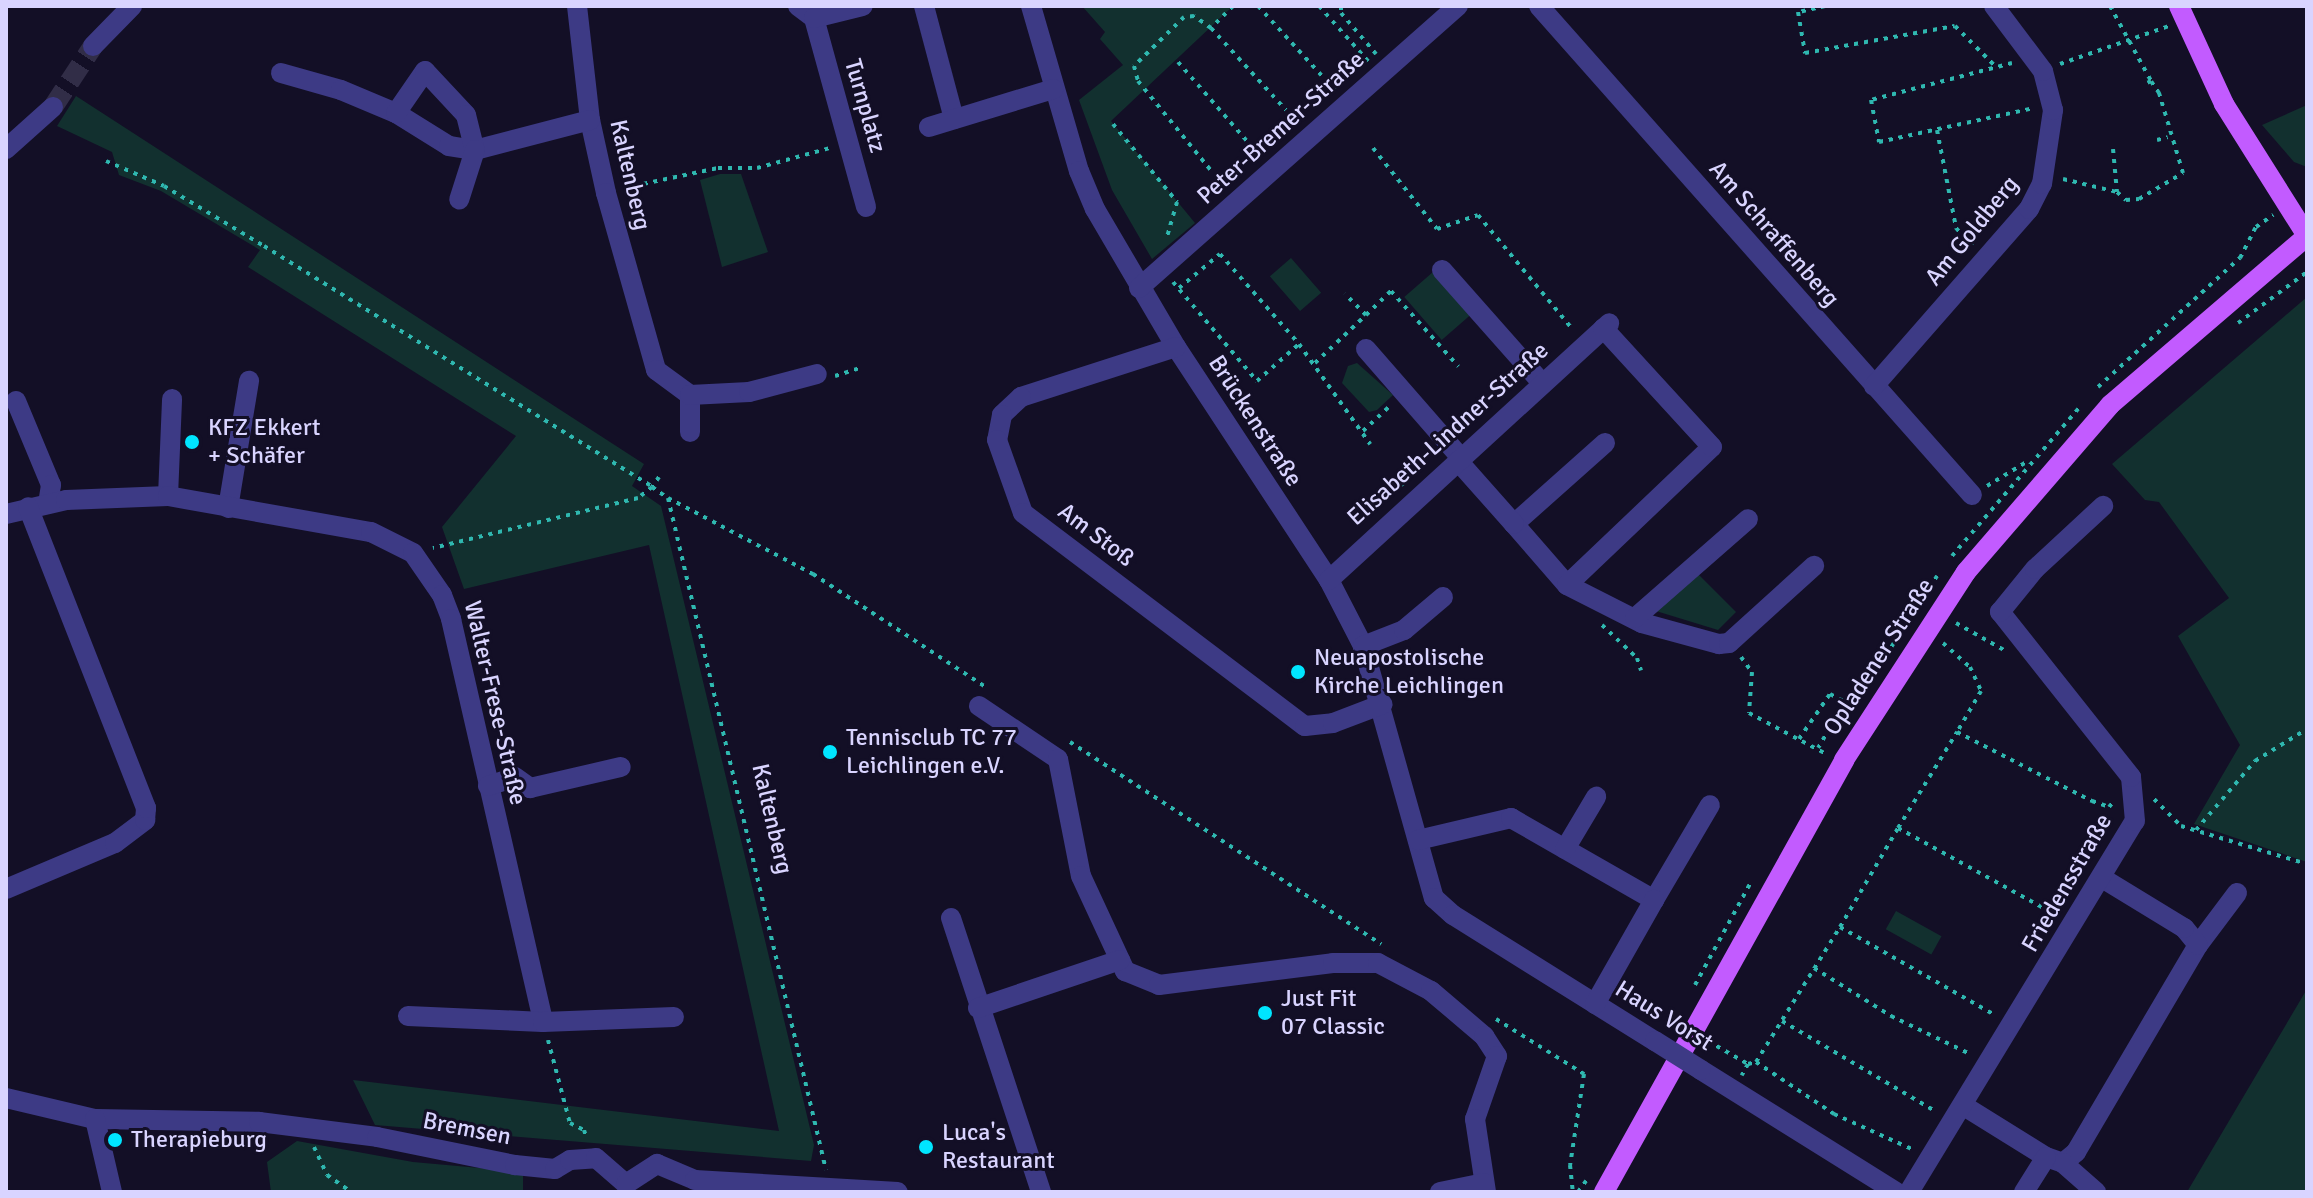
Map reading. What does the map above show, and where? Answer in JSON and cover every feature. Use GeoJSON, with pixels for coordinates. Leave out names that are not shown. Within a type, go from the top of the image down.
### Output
{"type":"FeatureCollection","features":[{"type":"Feature","properties":{"kind":"main road"},"geometry":{"type":"LineString","coordinates":[[2182,13],[2224,104],[2307,236]]}},
{"type":"Feature","properties":{"kind":"main road","name":"Opladener Straße"},"geometry":{"type":"LineString","coordinates":[[1604,1192],[1844,760],[1966,572],[2110,405],[2307,236]]}},
{"type":"Feature","properties":{"kind":"street","name":"Kaltenberg"},"geometry":{"type":"LineString","coordinates":[[577,6],[590,120],[606,193],[656,370],[690,395]]}},
{"type":"Feature","properties":{"kind":"street","name":"Turnplatz"},"geometry":{"type":"LineString","coordinates":[[863,6],[806,12],[866,207]]}},
{"type":"Feature","properties":{"kind":"street"},"geometry":{"type":"LineString","coordinates":[[924,6],[954,119]]}},
{"type":"Feature","properties":{"kind":"street","name":"Brückenstraße"},"geometry":{"type":"LineString","coordinates":[[1031,6],[1053,89],[1095,209],[1176,347],[1329,580],[1363,646],[1383,704],[1425,868]]}},
{"type":"Feature","properties":{"kind":"street","name":"Peter-Bremer-Straße"},"geometry":{"type":"LineString","coordinates":[[1139,288],[1458,6]]}},
{"type":"Feature","properties":{"kind":"street","name":"Am Schraffenberg"},"geometry":{"type":"LineString","coordinates":[[1539,6],[1972,495]]}},
{"type":"Feature","properties":{"kind":"street","name":"Am Goldberg"},"geometry":{"type":"LineString","coordinates":[[1874,386],[2029,209],[2045,175],[2051,104],[2040,64],[1994,6]]}},
{"type":"Feature","properties":{"kind":"street"},"geometry":{"type":"LineString","coordinates":[[93,46],[126,8]]}},
{"type":"Feature","properties":{"kind":"street"},"geometry":{"type":"LineString","coordinates":[[396,113],[425,71],[466,115],[475,150],[459,200]]}},
{"type":"Feature","properties":{"kind":"street"},"geometry":{"type":"LineString","coordinates":[[281,73],[341,90],[396,113],[449,146],[475,150],[590,120]]}},
{"type":"Feature","properties":{"kind":"street"},"geometry":{"type":"LineString","coordinates":[[929,127],[1053,89]]}},
{"type":"Feature","properties":{"kind":"street"},"geometry":{"type":"LineString","coordinates":[[6,149],[53,107]]}},
{"type":"Feature","properties":{"kind":"street"},"geometry":{"type":"LineString","coordinates":[[1442,270],[1543,384]]}},
{"type":"Feature","properties":{"kind":"street","name":"Elisabeth-Lindner-Straße"},"geometry":{"type":"LineString","coordinates":[[1329,580],[1606,326],[1712,447],[1567,585]]}},
{"type":"Feature","properties":{"kind":"street","name":"Am Stoß"},"geometry":{"type":"LineString","coordinates":[[1176,347],[1021,397],[1002,415],[997,440],[1023,513],[1305,726],[1333,723],[1383,704]]}},
{"type":"Feature","properties":{"kind":"street"},"geometry":{"type":"LineString","coordinates":[[1366,349],[1567,585],[1635,618],[1686,636],[1729,643],[1814,566]]}},
{"type":"Feature","properties":{"kind":"street"},"geometry":{"type":"LineString","coordinates":[[690,432],[690,395],[749,392],[817,374]]}},
{"type":"Feature","properties":{"kind":"street"},"geometry":{"type":"LineString","coordinates":[[228,508],[249,381]]}},
{"type":"Feature","properties":{"kind":"street"},"geometry":{"type":"LineString","coordinates":[[168,496],[172,399]]}},
{"type":"Feature","properties":{"kind":"street"},"geometry":{"type":"LineString","coordinates":[[6,889],[115,843],[145,820],[146,808],[38,505],[51,485],[16,401]]}},
{"type":"Feature","properties":{"kind":"street"},"geometry":{"type":"LineString","coordinates":[[1514,524],[1605,443]]}},
{"type":"Feature","properties":{"kind":"street","name":"Walter-Frese-Straße"},"geometry":{"type":"LineString","coordinates":[[6,514],[38,505],[168,496],[371,532],[413,553],[442,595],[451,619],[543,1022]]}},
{"type":"Feature","properties":{"kind":"street"},"geometry":{"type":"LineString","coordinates":[[2103,506],[2035,569],[2000,612],[2131,777]]}},
{"type":"Feature","properties":{"kind":"street"},"geometry":{"type":"LineString","coordinates":[[1635,618],[1748,519]]}},
{"type":"Feature","properties":{"kind":"street"},"geometry":{"type":"LineString","coordinates":[[1363,646],[1404,630],[1443,597]]}},
{"type":"Feature","properties":{"kind":"street"},"geometry":{"type":"LineString","coordinates":[[979,706],[1058,759],[1081,876],[1125,971],[1159,985],[1383,956],[1431,991],[1492,1045],[1496,1069],[1475,1119],[1485,1187],[1440,1192]]}},
{"type":"Feature","properties":{"kind":"street"},"geometry":{"type":"LineString","coordinates":[[488,786],[515,777],[530,788],[621,767]]}},
{"type":"Feature","properties":{"kind":"street","name":"Friedensstraße"},"geometry":{"type":"LineString","coordinates":[[1909,1192],[2013,1026],[2135,821],[2131,777]]}},
{"type":"Feature","properties":{"kind":"street"},"geometry":{"type":"LineString","coordinates":[[1565,849],[1596,797]]}},
{"type":"Feature","properties":{"kind":"street"},"geometry":{"type":"LineString","coordinates":[[1595,1004],[1710,805]]}},
{"type":"Feature","properties":{"kind":"street"},"geometry":{"type":"LineString","coordinates":[[1418,840],[1511,818],[1654,900]]}},
{"type":"Feature","properties":{"kind":"street","name":"Haus Vorst"},"geometry":{"type":"LineString","coordinates":[[1425,868],[1434,898],[1453,915],[1655,1041],[1700,1061],[1733,1091],[1896,1192]]}},
{"type":"Feature","properties":{"kind":"street"},"geometry":{"type":"LineString","coordinates":[[2102,878],[2184,928],[2198,945]]}},
{"type":"Feature","properties":{"kind":"street"},"geometry":{"type":"LineString","coordinates":[[2024,1192],[2054,1160],[2076,1152],[2198,945],[2237,893]]}},
{"type":"Feature","properties":{"kind":"street"},"geometry":{"type":"LineString","coordinates":[[951,918],[978,1008],[1041,1192]]}},
{"type":"Feature","properties":{"kind":"street"},"geometry":{"type":"LineString","coordinates":[[978,1008],[1120,960]]}},
{"type":"Feature","properties":{"kind":"street"},"geometry":{"type":"LineString","coordinates":[[408,1016],[543,1022],[674,1017]]}},
{"type":"Feature","properties":{"kind":"street","name":"Bremsen"},"geometry":{"type":"LineString","coordinates":[[6,1098],[95,1119],[311,1129],[541,1168],[596,1158]]}},
{"type":"Feature","properties":{"kind":"street"},"geometry":{"type":"LineString","coordinates":[[1958,1114],[2054,1160],[2096,1192]]}},
{"type":"Feature","properties":{"kind":"street"},"geometry":{"type":"LineString","coordinates":[[95,1119],[112,1192]]}},
{"type":"Feature","properties":{"kind":"street"},"geometry":{"type":"LineString","coordinates":[[596,1158],[626,1188],[657,1164],[695,1180],[826,1184],[898,1192]]}},
{"type":"Feature","properties":{"kind":"path"},"geometry":{"type":"LineString","coordinates":[[1211,28],[1233,6]]}},
{"type":"Feature","properties":{"kind":"path"},"geometry":{"type":"LineString","coordinates":[[1258,6],[1348,104]]}},
{"type":"Feature","properties":{"kind":"path"},"geometry":{"type":"LineString","coordinates":[[1319,6],[1384,71]]}},
{"type":"Feature","properties":{"kind":"path"},"geometry":{"type":"LineString","coordinates":[[1341,6],[1341,13],[1384,71]]}},
{"type":"Feature","properties":{"kind":"path"},"geometry":{"type":"LineString","coordinates":[[2045,175],[2117,192],[2126,200],[2139,199],[2183,173],[2168,137],[2159,93],[2149,82],[2130,37],[2110,6]]}},
{"type":"Feature","properties":{"kind":"path"},"geometry":{"type":"LineString","coordinates":[[1826,7],[1798,12],[1805,53],[1955,26],[1996,67]]}},
{"type":"Feature","properties":{"kind":"path"},"geometry":{"type":"LineString","coordinates":[[2051,104],[1879,142],[1871,100],[1996,67],[2040,64],[2130,37],[2182,13]]}},
{"type":"Feature","properties":{"kind":"path"},"geometry":{"type":"LineString","coordinates":[[1213,173],[1138,81],[1134,66],[1146,49],[1184,17],[1194,16],[1211,28],[1286,110]]}},
{"type":"Feature","properties":{"kind":"path"},"geometry":{"type":"LineString","coordinates":[[1178,62],[1273,170]]}},
{"type":"Feature","properties":{"kind":"path"},"geometry":{"type":"LineString","coordinates":[[1113,124],[1177,202],[1162,269],[1257,381],[1299,344]]}},
{"type":"Feature","properties":{"kind":"path"},"geometry":{"type":"LineString","coordinates":[[1937,130],[1956,228],[1986,260]]}},
{"type":"Feature","properties":{"kind":"path"},"geometry":{"type":"LineString","coordinates":[[2157,140],[2168,137]]}},
{"type":"Feature","properties":{"kind":"path"},"geometry":{"type":"LineString","coordinates":[[606,193],[718,168],[757,168],[848,144]]}},
{"type":"Feature","properties":{"kind":"path"},"geometry":{"type":"LineString","coordinates":[[1373,148],[1437,229],[1478,215],[1565,314],[1566,322],[1585,344]]}},
{"type":"Feature","properties":{"kind":"path"},"geometry":{"type":"LineString","coordinates":[[2113,149],[2117,192]]}},
{"type":"Feature","properties":{"kind":"path"},"geometry":{"type":"LineString","coordinates":[[106,161],[164,186],[668,498],[813,574],[1000,696]]}},
{"type":"Feature","properties":{"kind":"path"},"geometry":{"type":"LineString","coordinates":[[2240,258],[2256,227],[2286,205]]}},
{"type":"Feature","properties":{"kind":"path"},"geometry":{"type":"LineString","coordinates":[[1179,288],[1220,254],[1315,363],[1320,379],[1370,444]]}},
{"type":"Feature","properties":{"kind":"path"},"geometry":{"type":"LineString","coordinates":[[2230,330],[2307,272]]}},
{"type":"Feature","properties":{"kind":"path"},"geometry":{"type":"LineString","coordinates":[[1315,363],[1391,291],[1458,366]]}},
{"type":"Feature","properties":{"kind":"path"},"geometry":{"type":"LineString","coordinates":[[1345,294],[1366,315]]}},
{"type":"Feature","properties":{"kind":"path"},"geometry":{"type":"LineString","coordinates":[[817,374],[831,377],[863,367]]}},
{"type":"Feature","properties":{"kind":"path"},"geometry":{"type":"LineString","coordinates":[[1363,431],[1404,393]]}},
{"type":"Feature","properties":{"kind":"path"},"geometry":{"type":"LineString","coordinates":[[1972,495],[2032,459]]}},
{"type":"Feature","properties":{"kind":"path"},"geometry":{"type":"LineString","coordinates":[[413,553],[638,498],[659,477]]}},
{"type":"Feature","properties":{"kind":"path","name":"Kaltenberg"},"geometry":{"type":"LineString","coordinates":[[668,498],[825,1154],[826,1184]]}},
{"type":"Feature","properties":{"kind":"path"},"geometry":{"type":"LineString","coordinates":[[1935,653],[1965,610]]}},
{"type":"Feature","properties":{"kind":"path"},"geometry":{"type":"LineString","coordinates":[[1956,622],[2021,659],[2036,656]]}},
{"type":"Feature","properties":{"kind":"path"},"geometry":{"type":"LineString","coordinates":[[1729,643],[1752,672],[1749,713],[1826,754]]}},
{"type":"Feature","properties":{"kind":"path"},"geometry":{"type":"LineString","coordinates":[[1705,1039],[1748,1064],[1756,1062],[1782,1021],[1981,691],[1970,667],[1948,646]]}},
{"type":"Feature","properties":{"kind":"path"},"geometry":{"type":"LineString","coordinates":[[1632,654],[1641,670]]}},
{"type":"Feature","properties":{"kind":"path"},"geometry":{"type":"LineString","coordinates":[[1799,739],[1830,694],[1845,702],[1817,749]]}},
{"type":"Feature","properties":{"kind":"path"},"geometry":{"type":"LineString","coordinates":[[2196,830],[2255,761],[2307,729]]}},
{"type":"Feature","properties":{"kind":"path"},"geometry":{"type":"LineString","coordinates":[[1957,732],[2013,764],[2109,807],[2131,777],[2181,826],[2307,864]]}},
{"type":"Feature","properties":{"kind":"path"},"geometry":{"type":"LineString","coordinates":[[1067,740],[1383,956]]}},
{"type":"Feature","properties":{"kind":"path"},"geometry":{"type":"LineString","coordinates":[[1898,828],[2074,925]]}},
{"type":"Feature","properties":{"kind":"path"},"geometry":{"type":"LineString","coordinates":[[1840,927],[2013,1026]]}},
{"type":"Feature","properties":{"kind":"path"},"geometry":{"type":"LineString","coordinates":[[1814,968],[1891,1016],[1989,1065]]}},
{"type":"Feature","properties":{"kind":"path"},"geometry":{"type":"LineString","coordinates":[[1495,1018],[1584,1074],[1570,1165],[1573,1192]]}},
{"type":"Feature","properties":{"kind":"path"},"geometry":{"type":"LineString","coordinates":[[1782,1021],[1958,1114]]}},
{"type":"Feature","properties":{"kind":"path"},"geometry":{"type":"LineString","coordinates":[[543,1022],[570,1123],[584,1130],[596,1158]]}},
{"type":"Feature","properties":{"kind":"path"},"geometry":{"type":"LineString","coordinates":[[1700,1061],[1705,1039],[1714,1027]]}},
{"type":"Feature","properties":{"kind":"path"},"geometry":{"type":"LineString","coordinates":[[1756,1062],[1834,1114],[1931,1159]]}},
{"type":"Feature","properties":{"kind":"path"},"geometry":{"type":"LineString","coordinates":[[1733,1091],[1748,1064]]}},
{"type":"Feature","properties":{"kind":"path"},"geometry":{"type":"LineString","coordinates":[[311,1129],[316,1159],[327,1175],[351,1192]]}},
{"type":"Feature","properties":{"kind":"green space"},"geometry":{"type":"Polygon","coordinates":[[[1082,6],[1233,6],[1111,121],[1195,223],[1152,259],[1112,190],[1079,100],[1123,65],[1100,39],[1105,32],[1082,6]]]}},
{"type":"Feature","properties":{"kind":"green space"},"geometry":{"type":"Polygon","coordinates":[[[76,96],[644,464],[632,486],[661,506],[814,1145],[811,1161],[375,1125],[353,1080],[779,1131],[649,545],[464,589],[442,527],[516,436],[248,267],[260,250],[161,191],[119,175],[112,152],[57,126],[76,96]]]}},
{"type":"Feature","properties":{"kind":"green space"},"geometry":{"type":"Polygon","coordinates":[[[2307,105],[2307,167],[2294,162],[2262,125],[2307,105]]]}},
{"type":"Feature","properties":{"kind":"green space"},"geometry":{"type":"Polygon","coordinates":[[[720,174],[741,174],[768,252],[722,267],[700,180],[720,174]]]}},
{"type":"Feature","properties":{"kind":"green space"},"geometry":{"type":"Polygon","coordinates":[[[1291,258],[1321,293],[1300,311],[1270,276],[1291,258]]]}},
{"type":"Feature","properties":{"kind":"green space"},"geometry":{"type":"Polygon","coordinates":[[[1433,272],[1470,315],[1442,340],[1404,297],[1433,272]]]}},
{"type":"Feature","properties":{"kind":"green space"},"geometry":{"type":"Polygon","coordinates":[[[2307,297],[2307,862],[2194,824],[2240,745],[2178,636],[2229,598],[2159,502],[2145,500],[2112,464],[2307,297]]]}},
{"type":"Feature","properties":{"kind":"green space"},"geometry":{"type":"Polygon","coordinates":[[[1357,363],[1393,395],[1377,410],[1369,412],[1342,383],[1348,366],[1357,363]]]}},
{"type":"Feature","properties":{"kind":"green space"},"geometry":{"type":"Polygon","coordinates":[[[1697,573],[1736,612],[1718,630],[1656,611],[1697,573]]]}},
{"type":"Feature","properties":{"kind":"green space"},"geometry":{"type":"Polygon","coordinates":[[[1896,911],[1941,936],[1931,955],[1886,929],[1896,911]]]}},
{"type":"Feature","properties":{"kind":"green space"},"geometry":{"type":"Polygon","coordinates":[[[2307,989],[2307,1192],[2187,1192],[2307,989]]]}},
{"type":"Feature","properties":{"kind":"green space"},"geometry":{"type":"Polygon","coordinates":[[[297,1141],[413,1162],[523,1172],[523,1192],[271,1192],[267,1162],[297,1141]]]}},
{"type":"Feature","properties":{"kind":"tunnel"},"geometry":{"type":"LineString","coordinates":[[53,107],[93,46]]}},
{"type":"Feature","properties":{"kind":"place","name":"KFZ Ekkert + Schäfer"},"geometry":{"type":"Point","coordinates":[192,442]}},
{"type":"Feature","properties":{"kind":"place","name":"Neuapostolische Kirche Leichlingen"},"geometry":{"type":"Point","coordinates":[1298,672]}},
{"type":"Feature","properties":{"kind":"place","name":"Tennisclub TC 77 Leichlingen e.V."},"geometry":{"type":"Point","coordinates":[830,752]}},
{"type":"Feature","properties":{"kind":"place","name":"Just Fit 07 Classic"},"geometry":{"type":"Point","coordinates":[1265,1013]}},
{"type":"Feature","properties":{"kind":"place","name":"Therapieburg"},"geometry":{"type":"Point","coordinates":[115,1140]}},
{"type":"Feature","properties":{"kind":"place","name":"Luca's Restaurant"},"geometry":{"type":"Point","coordinates":[926,1147]}}]}
